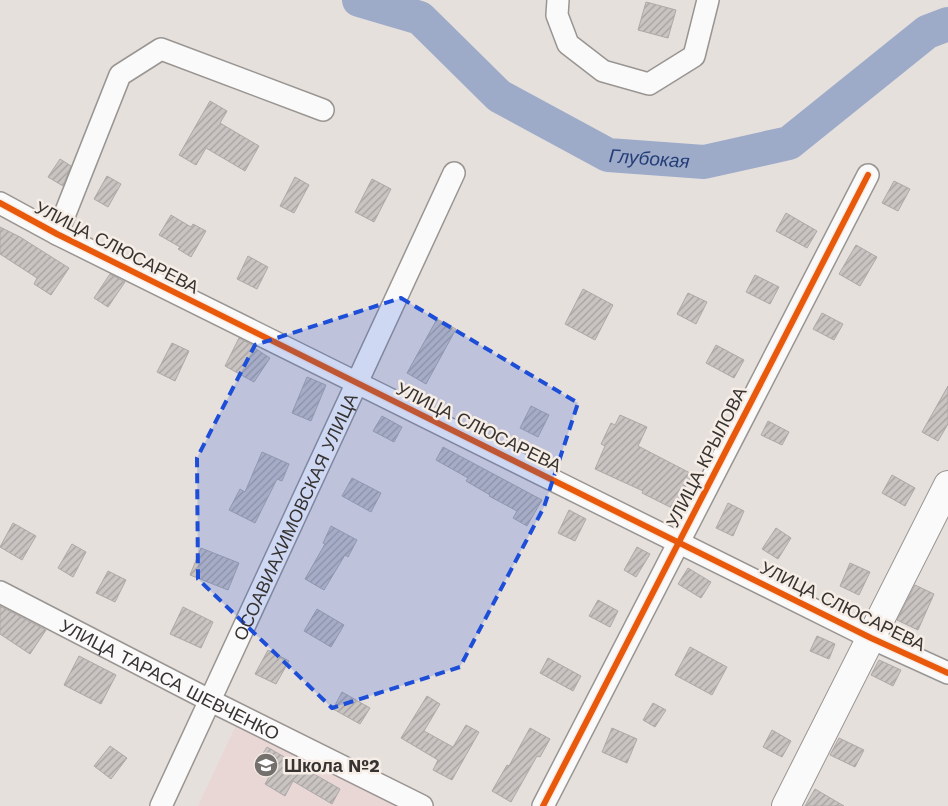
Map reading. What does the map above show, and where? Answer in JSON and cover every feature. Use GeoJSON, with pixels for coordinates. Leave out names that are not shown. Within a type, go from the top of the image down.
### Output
{"type":"FeatureCollection","features":[{"type":"Feature","properties":{"kind":"main road"},"geometry":{"type":"LineString","coordinates":[[786,806],[948,485]]}},
{"type":"Feature","properties":{"kind":"street"},"geometry":{"type":"LineString","coordinates":[[558,0],[557,15],[568,44],[603,71],[649,84],[694,56],[708,0]]}},
{"type":"Feature","properties":{"kind":"street"},"geometry":{"type":"LineString","coordinates":[[57,234],[120,75],[161,49],[323,110]]}},
{"type":"Feature","properties":{"kind":"street","name":"ОСОАВИАХИМОВСКАЯ УЛИЦА"},"geometry":{"type":"LineString","coordinates":[[161,806],[454,173]]}},
{"type":"Feature","properties":{"kind":"street","name":"УЛИЦА КРЫЛОВА"},"geometry":{"type":"LineString","coordinates":[[543,806],[868,175]]}},
{"type":"Feature","properties":{"kind":"street","name":"УЛИЦА СЛЮСАРЕВА"},"geometry":{"type":"LineString","coordinates":[[0,203],[57,234],[678,543],[871,638],[948,673]]}},
{"type":"Feature","properties":{"kind":"street","name":"УЛИЦА ТАРАСА ШЕВЧЕНКО"},"geometry":{"type":"LineString","coordinates":[[0,592],[209,700],[422,806]]}},
{"type":"Feature","properties":{"kind":"highlighted area"},"geometry":{"type":"Polygon","coordinates":[[[401,298],[578,403],[544,507],[460,667],[332,708],[198,579],[197,458],[255,345],[401,298]]]}},
{"type":"Feature","properties":{"kind":"shaded area","name":"Школа №2"},"geometry":{"type":"Polygon","coordinates":[[[236,725],[395,806],[198,806],[236,725]]]}},
{"type":"Feature","properties":{"kind":"building"},"geometry":{"type":"Polygon","coordinates":[[[646,2],[676,10],[668,38],[638,30],[646,2]]]}},
{"type":"Feature","properties":{"kind":"building"},"geometry":{"type":"Polygon","coordinates":[[[210,101],[227,111],[220,123],[259,146],[245,171],[206,148],[196,165],[179,155],[210,101]]]}},
{"type":"Feature","properties":{"kind":"building"},"geometry":{"type":"Polygon","coordinates":[[[60,159],[71,166],[63,186],[48,177],[60,159]]]}},
{"type":"Feature","properties":{"kind":"building"},"geometry":{"type":"Polygon","coordinates":[[[107,176],[121,184],[108,207],[94,199],[107,176]]]}},
{"type":"Feature","properties":{"kind":"building"},"geometry":{"type":"Polygon","coordinates":[[[295,177],[309,185],[294,213],[280,206],[295,177]]]}},
{"type":"Feature","properties":{"kind":"building"},"geometry":{"type":"Polygon","coordinates":[[[372,179],[391,189],[374,222],[355,212],[372,179]]]}},
{"type":"Feature","properties":{"kind":"building"},"geometry":{"type":"Polygon","coordinates":[[[894,181],[910,189],[898,211],[882,203],[894,181]]]}},
{"type":"Feature","properties":{"kind":"building"},"geometry":{"type":"Polygon","coordinates":[[[786,213],[817,231],[807,248],[776,231],[786,213]]]}},
{"type":"Feature","properties":{"kind":"building"},"geometry":{"type":"Polygon","coordinates":[[[171,215],[191,227],[193,224],[206,231],[191,257],[178,249],[180,247],[159,235],[171,215]]]}},
{"type":"Feature","properties":{"kind":"building"},"geometry":{"type":"Polygon","coordinates":[[[0,227],[20,237],[69,268],[51,295],[34,284],[37,278],[0,254],[0,227]]]}},
{"type":"Feature","properties":{"kind":"building"},"geometry":{"type":"Polygon","coordinates":[[[856,245],[877,257],[860,286],[839,274],[856,245]]]}},
{"type":"Feature","properties":{"kind":"building"},"geometry":{"type":"Polygon","coordinates":[[[248,256],[268,267],[257,289],[237,279],[248,256]]]}},
{"type":"Feature","properties":{"kind":"building"},"geometry":{"type":"Polygon","coordinates":[[[110,274],[125,282],[108,307],[94,298],[110,274]]]}},
{"type":"Feature","properties":{"kind":"building"},"geometry":{"type":"Polygon","coordinates":[[[755,275],[779,287],[770,304],[746,292],[755,275]]]}},
{"type":"Feature","properties":{"kind":"building"},"geometry":{"type":"Polygon","coordinates":[[[583,289],[613,305],[595,340],[565,324],[583,289]]]}},
{"type":"Feature","properties":{"kind":"building"},"geometry":{"type":"Polygon","coordinates":[[[688,293],[707,302],[696,324],[677,314],[688,293]]]}},
{"type":"Feature","properties":{"kind":"building"},"geometry":{"type":"Polygon","coordinates":[[[822,313],[843,324],[834,340],[813,329],[822,313]]]}},
{"type":"Feature","properties":{"kind":"building"},"geometry":{"type":"Polygon","coordinates":[[[437,319],[456,329],[426,384],[407,373],[437,319]]]}},
{"type":"Feature","properties":{"kind":"building"},"geometry":{"type":"Polygon","coordinates":[[[239,338],[270,358],[254,382],[225,366],[239,338]]]}},
{"type":"Feature","properties":{"kind":"building"},"geometry":{"type":"Polygon","coordinates":[[[172,343],[189,351],[175,381],[157,372],[172,343]]]}},
{"type":"Feature","properties":{"kind":"building"},"geometry":{"type":"Polygon","coordinates":[[[716,345],[744,360],[734,378],[706,363],[716,345]]]}},
{"type":"Feature","properties":{"kind":"building"},"geometry":{"type":"Polygon","coordinates":[[[307,377],[326,385],[311,421],[292,413],[307,377]]]}},
{"type":"Feature","properties":{"kind":"building"},"geometry":{"type":"Polygon","coordinates":[[[948,386],[948,424],[938,441],[922,432],[948,386]]]}},
{"type":"Feature","properties":{"kind":"building"},"geometry":{"type":"Polygon","coordinates":[[[531,406],[549,415],[538,437],[520,428],[531,406]]]}},
{"type":"Feature","properties":{"kind":"building"},"geometry":{"type":"Polygon","coordinates":[[[620,415],[647,427],[638,446],[692,474],[674,509],[642,493],[643,491],[595,469],[605,446],[601,444],[611,423],[615,425],[620,415]]]}},
{"type":"Feature","properties":{"kind":"building"},"geometry":{"type":"Polygon","coordinates":[[[382,416],[402,427],[394,442],[373,431],[382,416]]]}},
{"type":"Feature","properties":{"kind":"building"},"geometry":{"type":"Polygon","coordinates":[[[768,421],[789,432],[782,445],[761,435],[768,421]]]}},
{"type":"Feature","properties":{"kind":"building"},"geometry":{"type":"Polygon","coordinates":[[[443,447],[542,500],[527,526],[513,518],[517,511],[489,496],[466,481],[468,478],[436,460],[443,447]]]}},
{"type":"Feature","properties":{"kind":"building"},"geometry":{"type":"Polygon","coordinates":[[[262,452],[289,464],[282,481],[277,479],[255,523],[229,510],[240,489],[245,492],[262,452]]]}},
{"type":"Feature","properties":{"kind":"building"},"geometry":{"type":"Polygon","coordinates":[[[892,475],[915,488],[905,506],[882,493],[892,475]]]}},
{"type":"Feature","properties":{"kind":"building"},"geometry":{"type":"Polygon","coordinates":[[[352,478],[381,493],[371,512],[342,496],[352,478]]]}},
{"type":"Feature","properties":{"kind":"building"},"geometry":{"type":"Polygon","coordinates":[[[728,503],[744,511],[733,536],[716,528],[728,503]]]}},
{"type":"Feature","properties":{"kind":"building"},"geometry":{"type":"Polygon","coordinates":[[[569,510],[586,519],[575,541],[558,533],[569,510]]]}},
{"type":"Feature","properties":{"kind":"building"},"geometry":{"type":"Polygon","coordinates":[[[13,523],[36,536],[22,560],[0,547],[13,523]]]}},
{"type":"Feature","properties":{"kind":"building"},"geometry":{"type":"Polygon","coordinates":[[[331,526],[357,540],[348,557],[345,555],[324,590],[305,579],[325,544],[323,543],[331,526]]]}},
{"type":"Feature","properties":{"kind":"building"},"geometry":{"type":"Polygon","coordinates":[[[776,528],[791,538],[778,559],[762,549],[776,528]]]}},
{"type":"Feature","properties":{"kind":"building"},"geometry":{"type":"Polygon","coordinates":[[[72,544],[86,552],[73,577],[58,568],[72,544]]]}},
{"type":"Feature","properties":{"kind":"building"},"geometry":{"type":"Polygon","coordinates":[[[637,547],[650,554],[636,577],[624,570],[637,547]]]}},
{"type":"Feature","properties":{"kind":"building"},"geometry":{"type":"Polygon","coordinates":[[[201,548],[239,563],[228,590],[190,575],[201,548]]]}},
{"type":"Feature","properties":{"kind":"building"},"geometry":{"type":"Polygon","coordinates":[[[850,563],[870,572],[859,595],[840,586],[850,563]]]}},
{"type":"Feature","properties":{"kind":"building"},"geometry":{"type":"Polygon","coordinates":[[[688,568],[711,582],[701,598],[678,584],[688,568]]]}},
{"type":"Feature","properties":{"kind":"building"},"geometry":{"type":"Polygon","coordinates":[[[108,571],[126,580],[115,602],[96,593],[108,571]]]}},
{"type":"Feature","properties":{"kind":"building"},"geometry":{"type":"Polygon","coordinates":[[[915,585],[934,594],[918,630],[897,620],[915,585]]]}},
{"type":"Feature","properties":{"kind":"building"},"geometry":{"type":"Polygon","coordinates":[[[598,600],[618,611],[610,627],[589,616],[598,600]]]}},
{"type":"Feature","properties":{"kind":"building"},"geometry":{"type":"Polygon","coordinates":[[[0,606],[46,630],[30,654],[0,634],[0,606]]]}},
{"type":"Feature","properties":{"kind":"building"},"geometry":{"type":"Polygon","coordinates":[[[183,607],[213,622],[201,648],[170,634],[183,607]]]}},
{"type":"Feature","properties":{"kind":"building"},"geometry":{"type":"Polygon","coordinates":[[[317,609],[344,625],[331,647],[304,631],[317,609]]]}},
{"type":"Feature","properties":{"kind":"building"},"geometry":{"type":"Polygon","coordinates":[[[817,636],[835,644],[829,659],[810,651],[817,636]]]}},
{"type":"Feature","properties":{"kind":"building"},"geometry":{"type":"Polygon","coordinates":[[[690,647],[727,667],[712,695],[675,675],[690,647]]]}},
{"type":"Feature","properties":{"kind":"building"},"geometry":{"type":"Polygon","coordinates":[[[268,650],[289,661],[276,684],[255,674],[268,650]]]}},
{"type":"Feature","properties":{"kind":"building"},"geometry":{"type":"Polygon","coordinates":[[[79,656],[116,675],[101,704],[64,685],[79,656]]]}},
{"type":"Feature","properties":{"kind":"building"},"geometry":{"type":"Polygon","coordinates":[[[548,658],[581,676],[573,691],[540,673],[548,658]]]}},
{"type":"Feature","properties":{"kind":"building"},"geometry":{"type":"Polygon","coordinates":[[[879,660],[901,670],[893,686],[871,675],[879,660]]]}},
{"type":"Feature","properties":{"kind":"building"},"geometry":{"type":"Polygon","coordinates":[[[342,692],[370,708],[360,724],[333,709],[342,692]]]}},
{"type":"Feature","properties":{"kind":"building"},"geometry":{"type":"Polygon","coordinates":[[[427,696],[440,704],[424,731],[453,747],[466,725],[479,732],[452,780],[433,770],[438,760],[401,738],[427,696]]]}},
{"type":"Feature","properties":{"kind":"building"},"geometry":{"type":"Polygon","coordinates":[[[653,703],[666,710],[655,727],[643,720],[653,703]]]}},
{"type":"Feature","properties":{"kind":"building"},"geometry":{"type":"Polygon","coordinates":[[[530,728],[550,739],[540,757],[537,756],[511,802],[492,791],[507,765],[509,766],[530,728]]]}},
{"type":"Feature","properties":{"kind":"building"},"geometry":{"type":"Polygon","coordinates":[[[612,728],[637,739],[627,763],[602,752],[612,728]]]}},
{"type":"Feature","properties":{"kind":"building"},"geometry":{"type":"Polygon","coordinates":[[[772,730],[791,741],[782,757],[763,747],[772,730]]]}},
{"type":"Feature","properties":{"kind":"building"},"geometry":{"type":"Polygon","coordinates":[[[839,738],[864,750],[855,767],[830,755],[839,738]]]}},
{"type":"Feature","properties":{"kind":"building"},"geometry":{"type":"Polygon","coordinates":[[[110,746],[127,758],[111,779],[94,766],[110,746]]]}},
{"type":"Feature","properties":{"kind":"building"},"geometry":{"type":"Polygon","coordinates":[[[267,747],[340,789],[332,804],[293,781],[285,796],[265,784],[273,770],[258,761],[267,747]]]}},
{"type":"Feature","properties":{"kind":"building"},"geometry":{"type":"Polygon","coordinates":[[[815,789],[844,806],[805,806],[815,789]]]}},
{"type":"Feature","properties":{"kind":"waterway","name":"Глубокая"},"geometry":{"type":"LineString","coordinates":[[359,0],[420,18],[499,96],[608,155],[704,162],[789,143],[927,32],[948,24]]}},
{"type":"Feature","properties":{"kind":"cycle path"},"geometry":{"type":"LineString","coordinates":[[543,806],[868,175]]}},
{"type":"Feature","properties":{"kind":"cycle path"},"geometry":{"type":"LineString","coordinates":[[0,203],[57,234],[871,638],[948,673]]}},
{"type":"Feature","properties":{"kind":"place","name":"Школа №2"},"geometry":{"type":"Point","coordinates":[266,765]}}]}
